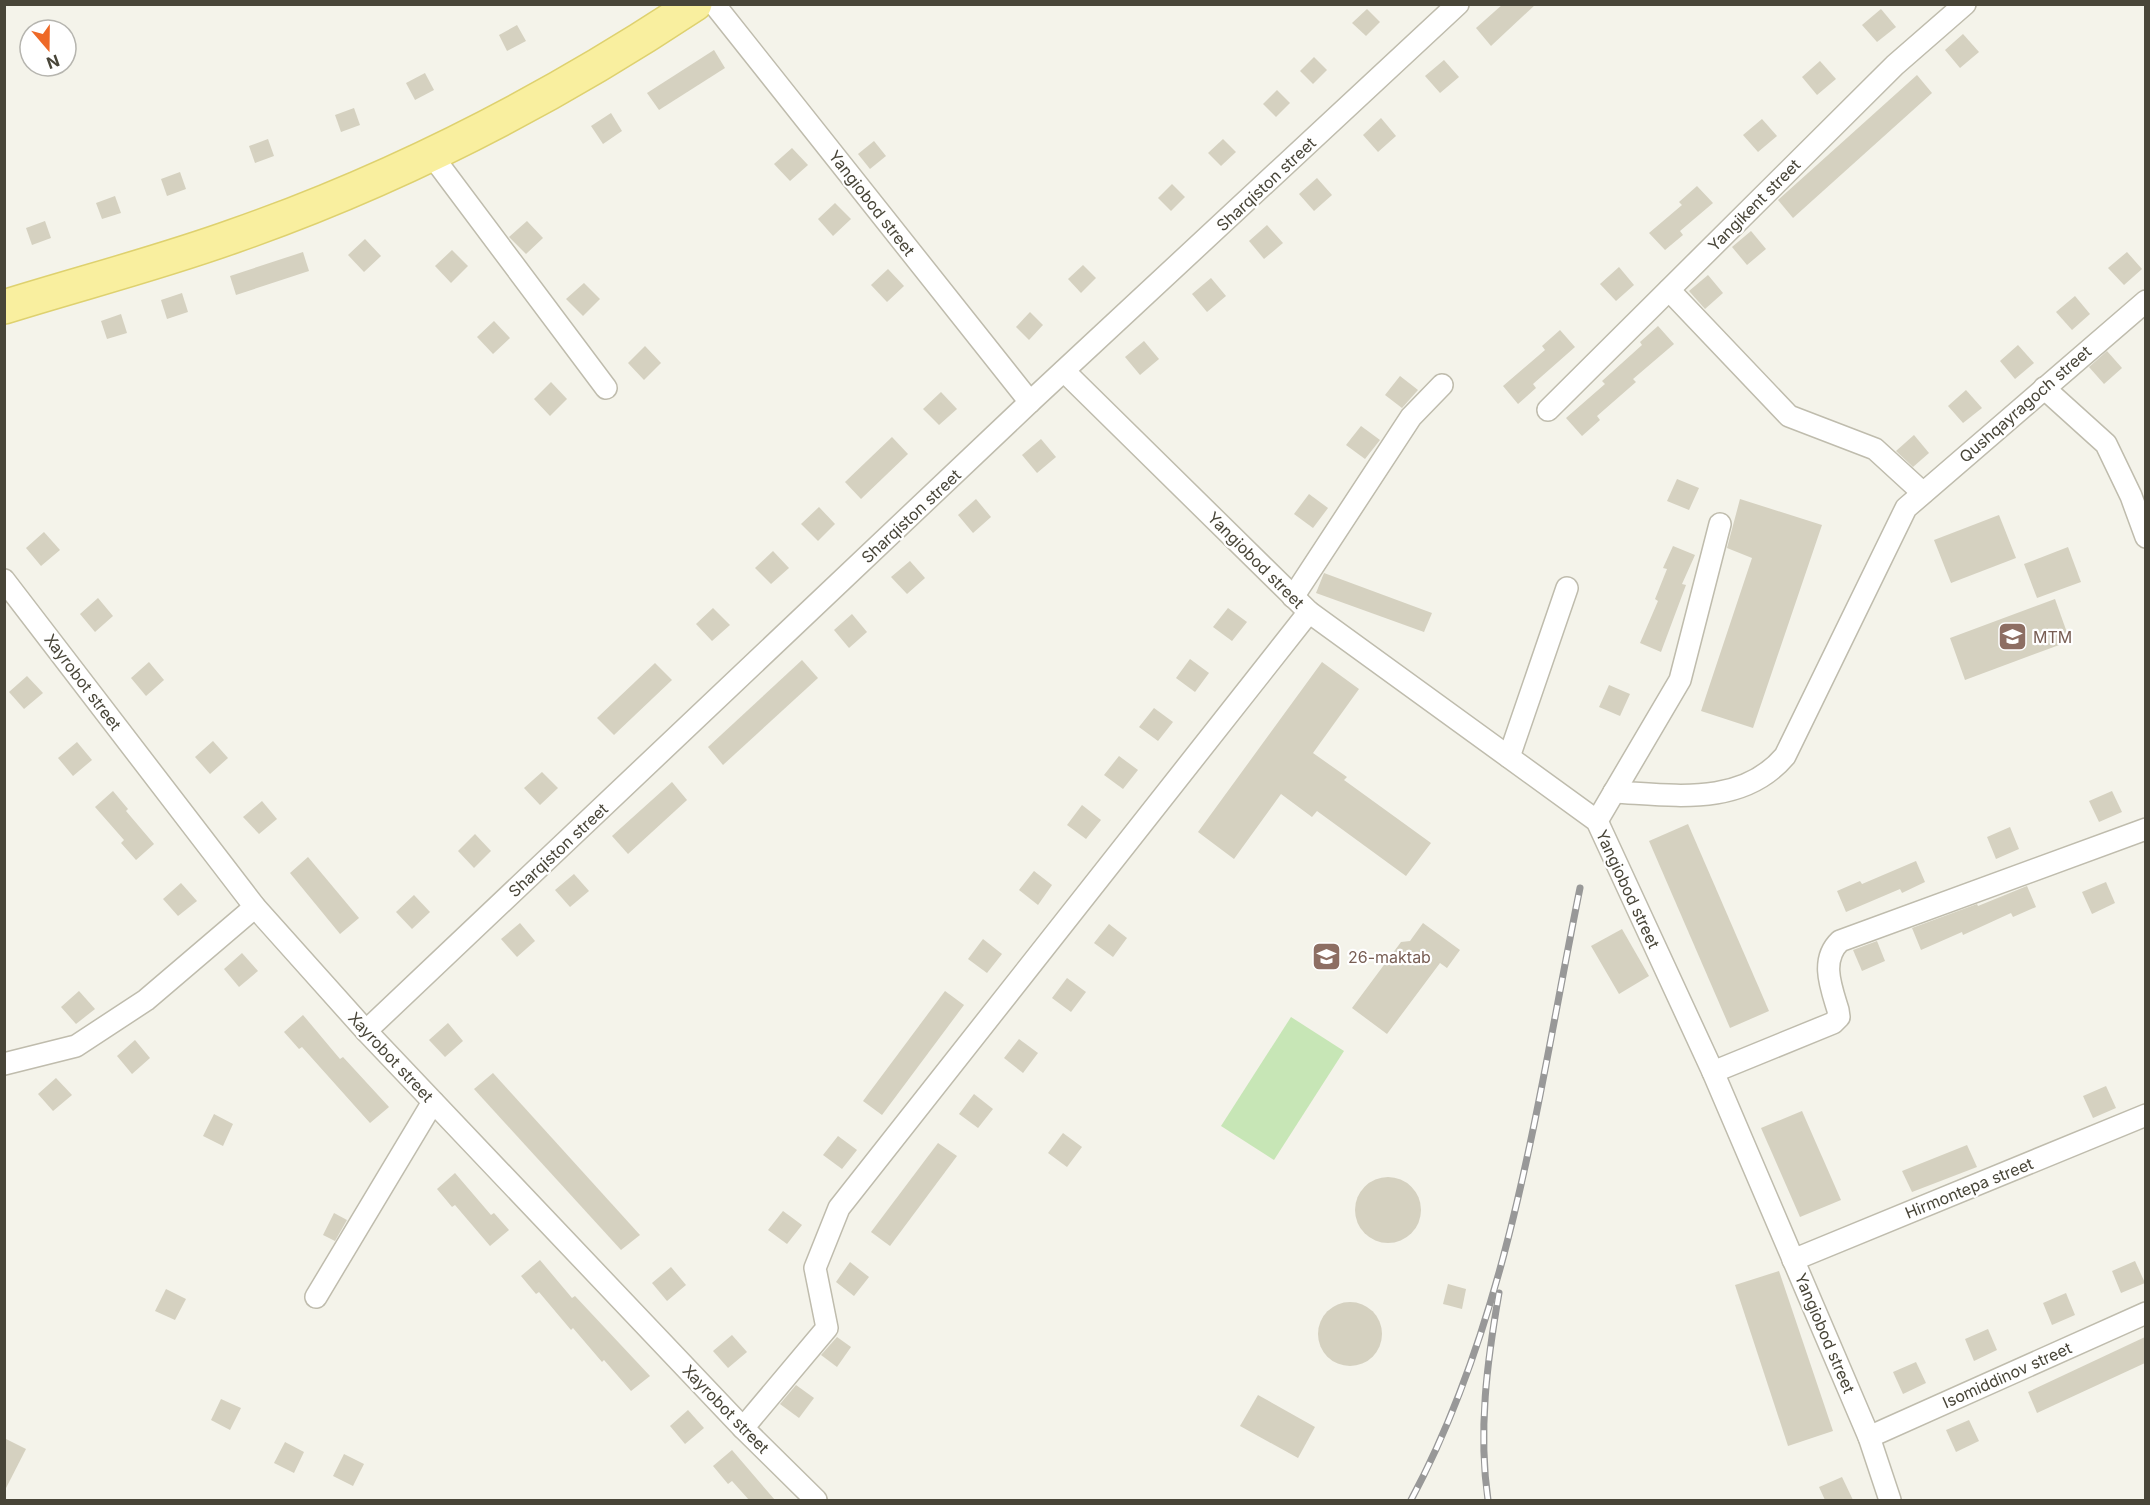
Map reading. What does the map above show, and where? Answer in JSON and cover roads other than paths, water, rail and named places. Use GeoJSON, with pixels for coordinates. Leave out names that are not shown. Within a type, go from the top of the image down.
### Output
{"type":"FeatureCollection","features":[{"type":"Feature","properties":{"kind":"main road"},"geometry":{"type":"LineString","coordinates":[[4,307],[234,236],[430,153],[589,73],[695,4]]}},
{"type":"Feature","properties":{"kind":"street","name":"Yangiobod street"},"geometry":{"type":"LineString","coordinates":[[714,4],[1030,402]]}},
{"type":"Feature","properties":{"kind":"street","name":"Sharqiston street"},"geometry":{"type":"LineString","coordinates":[[366,1031],[1030,402],[1458,4]]}},
{"type":"Feature","properties":{"kind":"street","name":"Yangikent street"},"geometry":{"type":"LineString","coordinates":[[1548,410],[1895,65],[1965,4]]}},
{"type":"Feature","properties":{"kind":"street"},"geometry":{"type":"LineString","coordinates":[[430,153],[606,388]]}},
{"type":"Feature","properties":{"kind":"street"},"geometry":{"type":"LineString","coordinates":[[1669,290],[1789,416],[1875,449],[1923,493]]}},
{"type":"Feature","properties":{"kind":"street","name":"Qushqayragoch street"},"geometry":{"type":"LineString","coordinates":[[1614,792],[1702,796],[1747,785],[1772,771],[1785,756],[1906,508],[2145,301]]}},
{"type":"Feature","properties":{"kind":"street","name":"Yangiobod street"},"geometry":{"type":"LineString","coordinates":[[1064,371],[1309,612],[1597,821],[1713,1072],[1869,1437],[1890,1500]]}},
{"type":"Feature","properties":{"kind":"street"},"geometry":{"type":"LineString","coordinates":[[1293,597],[1411,417],[1442,385]]}},
{"type":"Feature","properties":{"kind":"street"},"geometry":{"type":"LineString","coordinates":[[2044,388],[2106,444],[2131,496],[2145,537]]}},
{"type":"Feature","properties":{"kind":"street"},"geometry":{"type":"LineString","coordinates":[[1597,821],[1680,680],[1720,524]]}},
{"type":"Feature","properties":{"kind":"street","name":"Xayrobot street"},"geometry":{"type":"LineString","coordinates":[[4,580],[255,907],[366,1031],[743,1428],[816,1500]]}},
{"type":"Feature","properties":{"kind":"street"},"geometry":{"type":"LineString","coordinates":[[1509,757],[1566,588]]}},
{"type":"Feature","properties":{"kind":"street"},"geometry":{"type":"LineString","coordinates":[[743,1428],[827,1328],[814,1268],[839,1208],[1309,612]]}},
{"type":"Feature","properties":{"kind":"street"},"geometry":{"type":"LineString","coordinates":[[1713,1072],[1833,1023],[1839,1017],[1828,968],[1830,955],[1840,941],[2145,829]]}},
{"type":"Feature","properties":{"kind":"street"},"geometry":{"type":"LineString","coordinates":[[4,1064],[76,1046],[146,1000],[255,907]]}},
{"type":"Feature","properties":{"kind":"street"},"geometry":{"type":"LineString","coordinates":[[316,1297],[434,1102]]}},
{"type":"Feature","properties":{"kind":"street","name":"Hirmontepa street"},"geometry":{"type":"LineString","coordinates":[[1793,1260],[2145,1115]]}},
{"type":"Feature","properties":{"kind":"street","name":"Isomiddinov street"},"geometry":{"type":"LineString","coordinates":[[1869,1437],[2145,1313]]}},
{"type":"Feature","properties":{"kind":"railway"},"geometry":{"type":"LineString","coordinates":[[1411,1500],[1445,1428],[1474,1354],[1497,1278],[1534,1123],[1580,888]]}},
{"type":"Feature","properties":{"kind":"railway"},"geometry":{"type":"LineString","coordinates":[[1488,1500],[1484,1448],[1485,1396],[1499,1293]]}},
{"type":"Feature","properties":{"kind":"place","name":"MTM"},"geometry":{"type":"Point","coordinates":[2012,637]}},
{"type":"Feature","properties":{"kind":"place","name":"26-maktab"},"geometry":{"type":"Point","coordinates":[1327,957]}}]}
